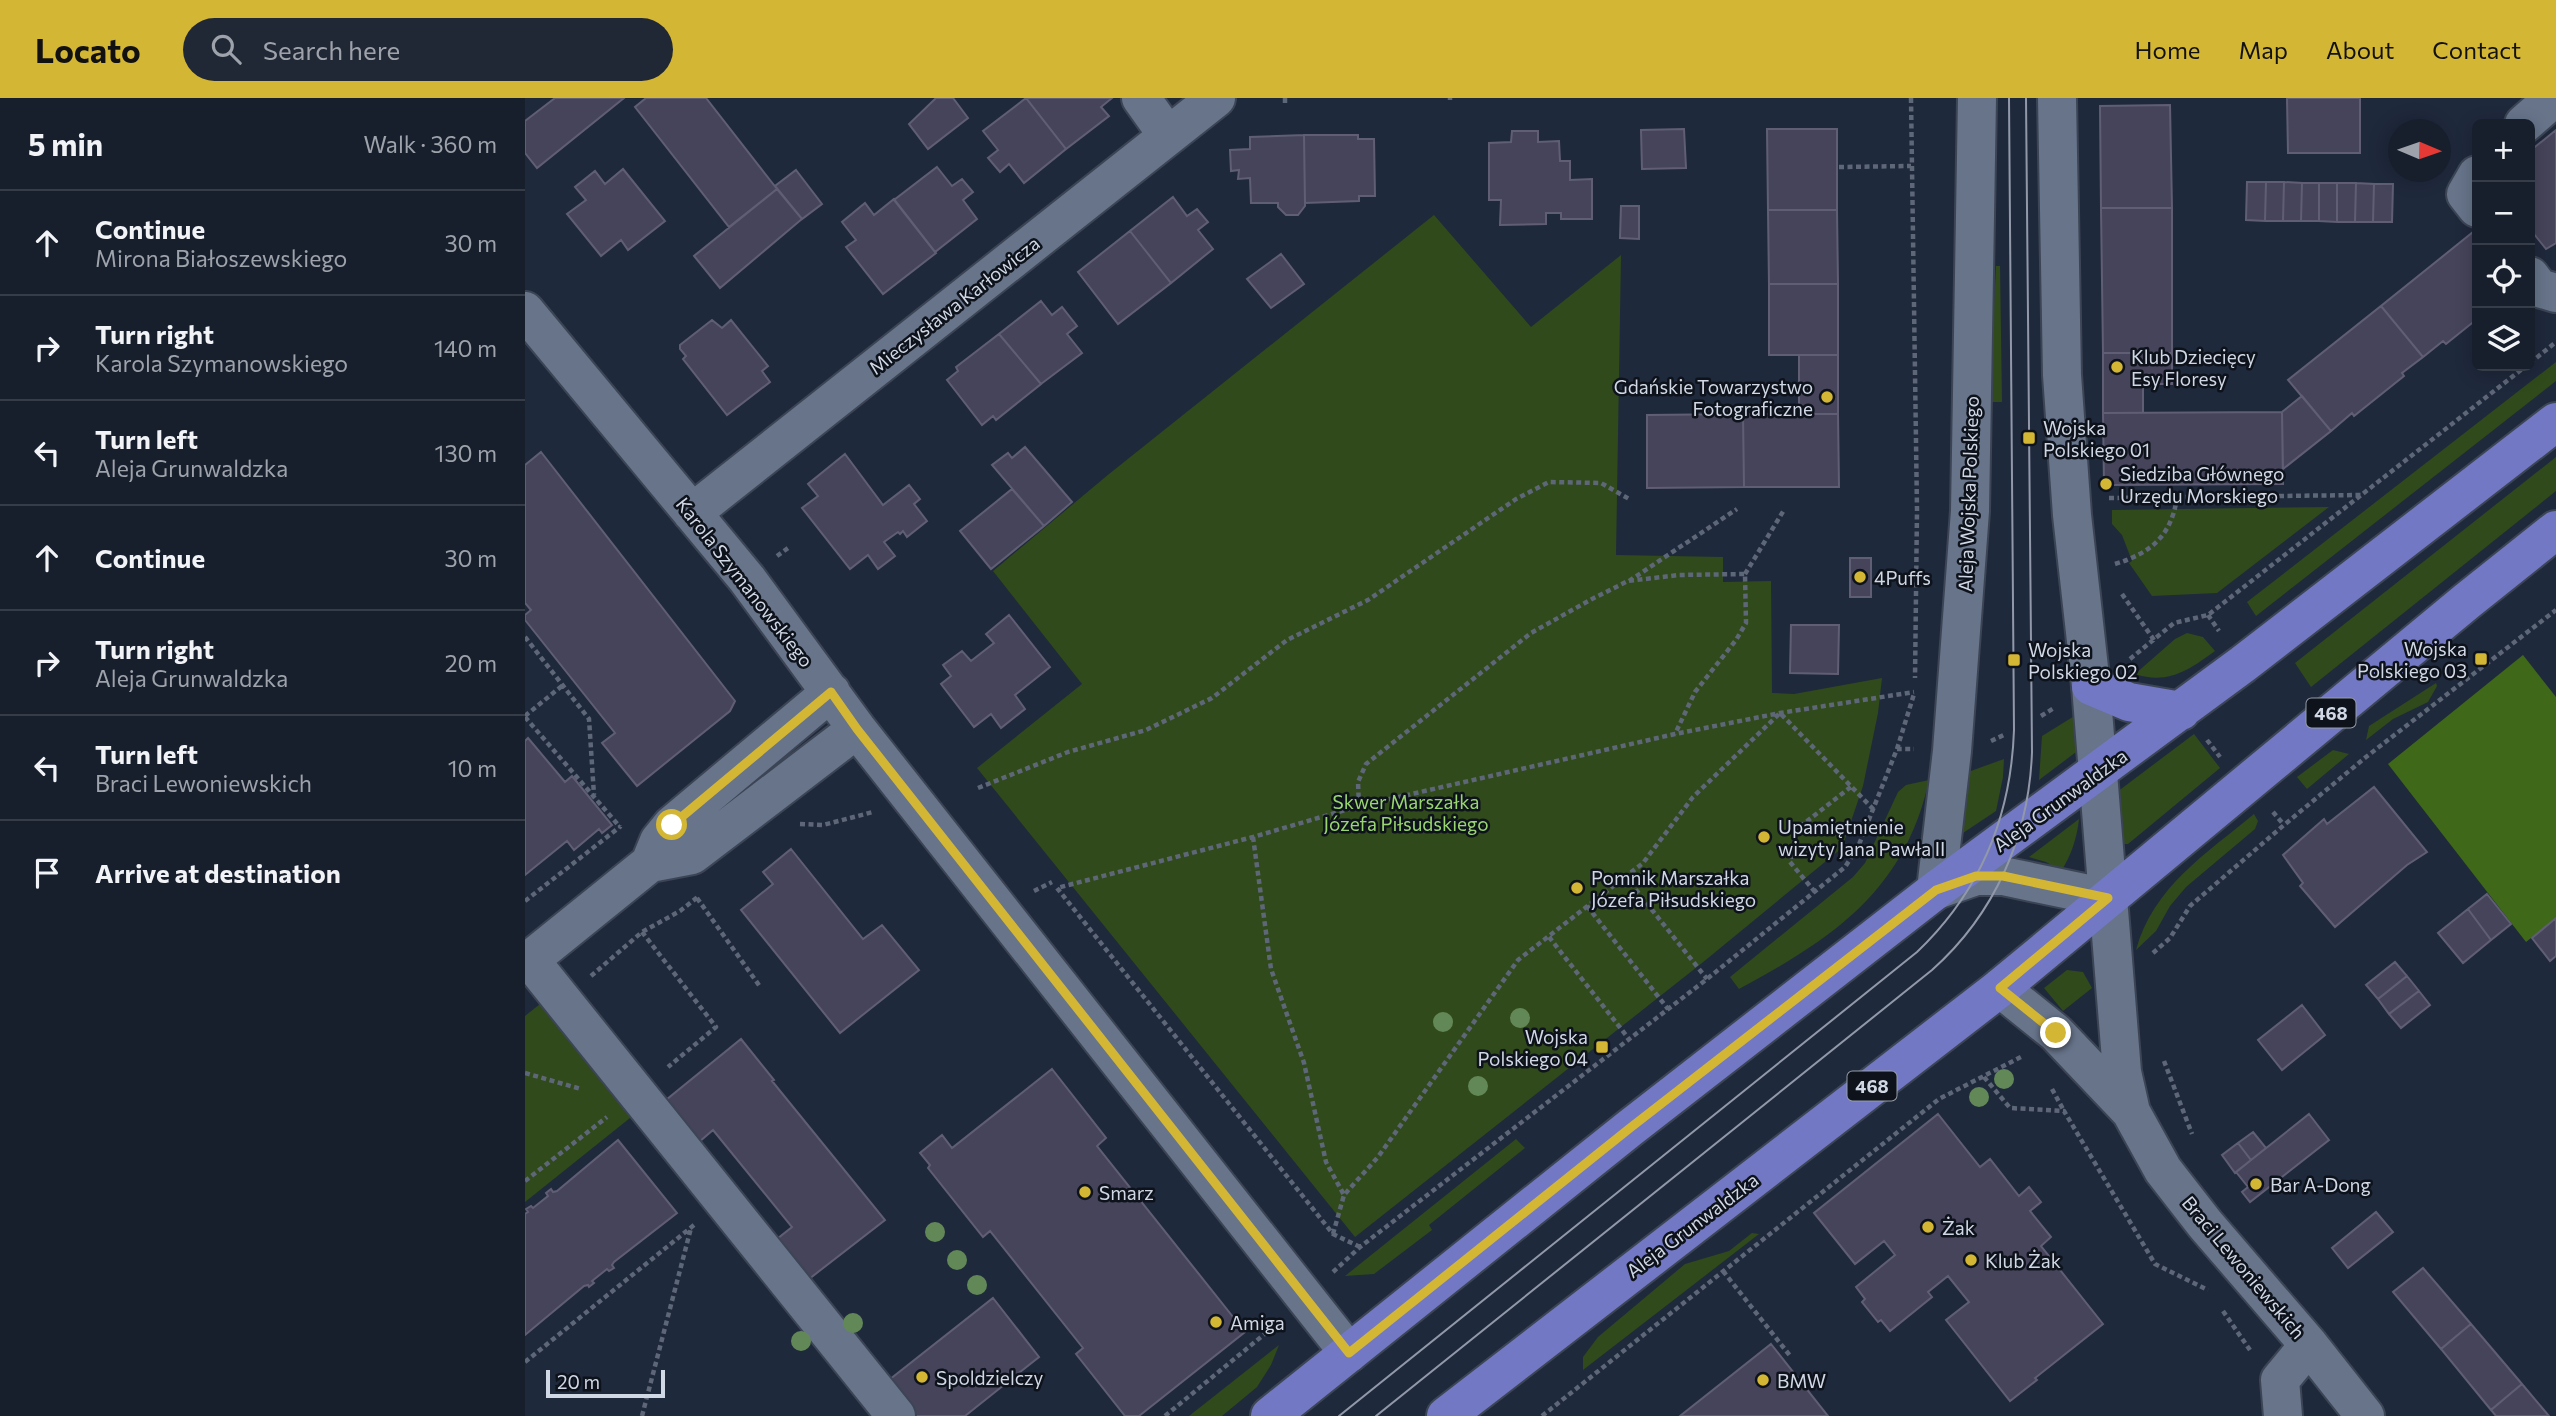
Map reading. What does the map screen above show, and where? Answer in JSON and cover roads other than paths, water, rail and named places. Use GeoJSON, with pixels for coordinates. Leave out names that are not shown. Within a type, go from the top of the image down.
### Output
{"type":"FeatureCollection","features":[{"type":"Feature","properties":{"kind":"main road","name":"Aleja Grunwaldzka"},"geometry":{"type":"LineString","coordinates":[[1270,1416],[1640,1119],[1936,890],[2300,621],[2556,422]]}},
{"type":"Feature","properties":{"kind":"main road","name":"Aleja Grunwaldzka"},"geometry":{"type":"LineString","coordinates":[[1446,1416],[2000,988],[2556,530]]}},
{"type":"Feature","properties":{"kind":"main road"},"geometry":{"type":"LineString","coordinates":[[2106,676],[2129,702],[2181,710]]}},
{"type":"Feature","properties":{"kind":"street"},"geometry":{"type":"LineString","coordinates":[[1141,98],[1168,136]]}},
{"type":"Feature","properties":{"kind":"street","name":"Mieczysława Karłowicza"},"geometry":{"type":"LineString","coordinates":[[692,513],[1216,98]]}},
{"type":"Feature","properties":{"kind":"street","name":"Aleja Wojska Polskiego"},"geometry":{"type":"LineString","coordinates":[[1936,890],[1952,751],[1971,511],[1977,98]]}},
{"type":"Feature","properties":{"kind":"street"},"geometry":{"type":"LineString","coordinates":[[2057,98],[2062,376],[2072,514],[2106,676],[2097,773]]}},
{"type":"Feature","properties":{"kind":"street"},"geometry":{"type":"LineString","coordinates":[[2530,119],[2548,103],[2548,98]]}},
{"type":"Feature","properties":{"kind":"street"},"geometry":{"type":"LineString","coordinates":[[2535,283],[2539,288],[2556,293]]}},
{"type":"Feature","properties":{"kind":"street","name":"Karola Szymanowskiego"},"geometry":{"type":"LineString","coordinates":[[525,311],[747,579],[857,729],[1349,1353]]}},
{"type":"Feature","properties":{"kind":"street"},"geometry":{"type":"LineString","coordinates":[[650,863],[659,841],[672,825],[831,692]]}},
{"type":"Feature","properties":{"kind":"street"},"geometry":{"type":"LineString","coordinates":[[857,729],[692,855],[650,863],[527,962],[637,1093],[896,1416]]}},
{"type":"Feature","properties":{"kind":"street","name":"Braci Lewoniewskich"},"geometry":{"type":"LineString","coordinates":[[2097,773],[2122,1072],[2131,1112]]}},
{"type":"Feature","properties":{"kind":"street"},"geometry":{"type":"LineString","coordinates":[[1936,890],[1976,876],[2003,876],[2108,898]]}},
{"type":"Feature","properties":{"kind":"street","name":"Braci Lewoniewskich"},"geometry":{"type":"LineString","coordinates":[[2000,988],[2056,1033],[2131,1112],[2163,1170],[2204,1224],[2309,1345],[2365,1416]]}},
{"type":"Feature","properties":{"kind":"street"},"geometry":{"type":"LineString","coordinates":[[2282,1398],[2309,1345]]}},
{"type":"Feature","properties":{"kind":"tram line"},"geometry":{"type":"LineString","coordinates":[[1339,1416],[1917,952],[1959,904],[1975,878],[1999,822],[2007,793],[2014,730],[2009,98]]}},
{"type":"Feature","properties":{"kind":"tram line"},"geometry":{"type":"LineString","coordinates":[[1376,1416],[1932,970],[1974,924],[1991,899],[2016,843],[2024,814],[2032,752],[2026,98]]}},
{"type":"Feature","properties":{"kind":"place","name":"Klub Dziecięcy Esy Floresy"},"geometry":{"type":"Point","coordinates":[2117,367]}},
{"type":"Feature","properties":{"kind":"place","name":"Gdańskie Towarzystwo Fotograficzne"},"geometry":{"type":"Point","coordinates":[1827,397]}},
{"type":"Feature","properties":{"kind":"place","name":"Wojska Polskiego 01"},"geometry":{"type":"Point","coordinates":[2029,438]}},
{"type":"Feature","properties":{"kind":"place","name":"Siedziba Głównego Urzędu Morskiego"},"geometry":{"type":"Point","coordinates":[2106,484]}},
{"type":"Feature","properties":{"kind":"place","name":"4Puffs"},"geometry":{"type":"Point","coordinates":[1860,577]}},
{"type":"Feature","properties":{"kind":"place","name":"Wojska Polskiego 03"},"geometry":{"type":"Point","coordinates":[2481,659]}},
{"type":"Feature","properties":{"kind":"place","name":"Wojska Polskiego 02"},"geometry":{"type":"Point","coordinates":[2014,660]}},
{"type":"Feature","properties":{"kind":"place","name":"Upamiętnienie wizyty Jana Pawła II"},"geometry":{"type":"Point","coordinates":[1764,837]}},
{"type":"Feature","properties":{"kind":"place","name":"Pomnik Marszałka Józefa Piłsudskiego"},"geometry":{"type":"Point","coordinates":[1577,888]}},
{"type":"Feature","properties":{"kind":"place","name":"Wojska Polskiego 04"},"geometry":{"type":"Point","coordinates":[1602,1047]}},
{"type":"Feature","properties":{"kind":"place","name":"Bar A-Dong"},"geometry":{"type":"Point","coordinates":[2256,1184]}},
{"type":"Feature","properties":{"kind":"place","name":"Smarz"},"geometry":{"type":"Point","coordinates":[1085,1192]}},
{"type":"Feature","properties":{"kind":"place","name":"Żak"},"geometry":{"type":"Point","coordinates":[1928,1227]}},
{"type":"Feature","properties":{"kind":"place","name":"Klub Żak"},"geometry":{"type":"Point","coordinates":[1971,1260]}},
{"type":"Feature","properties":{"kind":"place","name":"Amiga"},"geometry":{"type":"Point","coordinates":[1216,1322]}},
{"type":"Feature","properties":{"kind":"place","name":"Spoldzielczy"},"geometry":{"type":"Point","coordinates":[922,1377]}},
{"type":"Feature","properties":{"kind":"place","name":"BMW"},"geometry":{"type":"Point","coordinates":[1763,1380]}},
{"type":"Feature","properties":{"kind":"park label","name":"Skwer Marszałka Józefa Piłsudskiego"},"geometry":{"type":"Point","coordinates":[1406,812]}}]}
